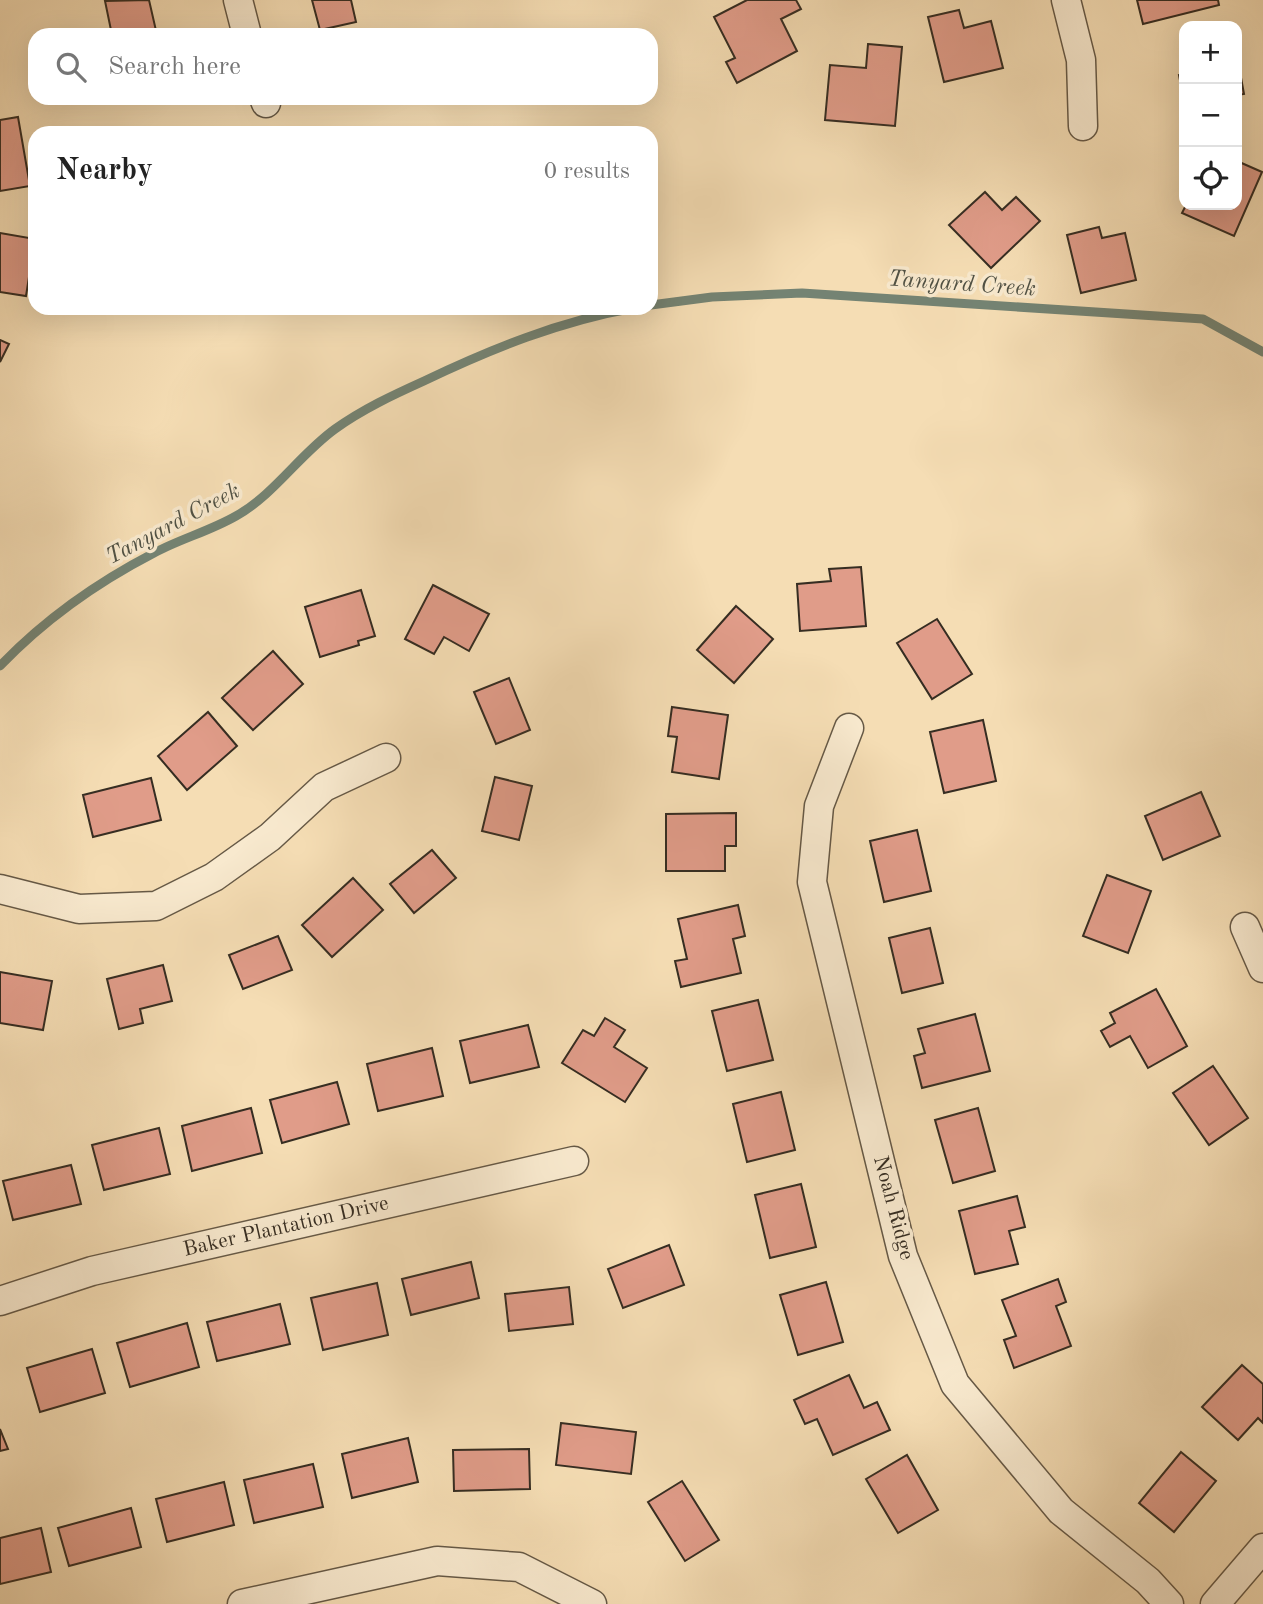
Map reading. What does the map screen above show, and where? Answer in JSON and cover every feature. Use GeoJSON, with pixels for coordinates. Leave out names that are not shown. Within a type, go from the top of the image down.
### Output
{"type":"FeatureCollection","features":[{"type":"Feature","properties":{"kind":"street"},"geometry":{"type":"LineString","coordinates":[[238,0],[245,28]]}},
{"type":"Feature","properties":{"kind":"street"},"geometry":{"type":"LineString","coordinates":[[1066,0],[1081,60],[1083,126]]}},
{"type":"Feature","properties":{"kind":"street","name":"Noah Ridge"},"geometry":{"type":"LineString","coordinates":[[849,728],[818,806],[812,882],[903,1256],[955,1384],[1060,1511],[1147,1581],[1169,1604]]}},
{"type":"Feature","properties":{"kind":"street"},"geometry":{"type":"LineString","coordinates":[[0,889],[79,909],[156,906],[225,869],[270,837],[324,787],[386,758]]}},
{"type":"Feature","properties":{"kind":"street"},"geometry":{"type":"LineString","coordinates":[[1245,927],[1263,968]]}},
{"type":"Feature","properties":{"kind":"street","name":"Baker Plantation Drive"},"geometry":{"type":"LineString","coordinates":[[0,1301],[92,1271],[574,1161]]}},
{"type":"Feature","properties":{"kind":"street"},"geometry":{"type":"LineString","coordinates":[[1215,1604],[1263,1548]]}},
{"type":"Feature","properties":{"kind":"street"},"geometry":{"type":"LineString","coordinates":[[242,1604],[437,1561],[519,1567],[592,1604]]}},
{"type":"Feature","properties":{"kind":"building"},"geometry":{"type":"Polygon","coordinates":[[[149,0],[155,28],[111,28],[105,1],[149,0]]]}},
{"type":"Feature","properties":{"kind":"building"},"geometry":{"type":"Polygon","coordinates":[[[312,0],[351,0],[356,22],[319,28],[312,0]]]}},
{"type":"Feature","properties":{"kind":"building"},"geometry":{"type":"Polygon","coordinates":[[[747,0],[796,0],[801,9],[781,19],[797,51],[737,83],[726,62],[735,58],[714,17],[747,0]]]}},
{"type":"Feature","properties":{"kind":"building"},"geometry":{"type":"Polygon","coordinates":[[[1137,0],[1218,0],[1219,5],[1143,24],[1137,0]]]}},
{"type":"Feature","properties":{"kind":"building"},"geometry":{"type":"Polygon","coordinates":[[[959,10],[964,28],[991,21],[1003,68],[944,82],[928,17],[959,10]]]}},
{"type":"Feature","properties":{"kind":"building"},"geometry":{"type":"Polygon","coordinates":[[[868,44],[902,47],[895,126],[825,120],[830,65],[866,68],[868,44]]]}},
{"type":"Feature","properties":{"kind":"building"},"geometry":{"type":"Polygon","coordinates":[[[18,117],[28,186],[0,191],[0,120],[18,117]]]}},
{"type":"Feature","properties":{"kind":"building"},"geometry":{"type":"Polygon","coordinates":[[[1242,163],[1262,172],[1234,236],[1182,213],[1184,210],[1242,210],[1242,163]]]}},
{"type":"Feature","properties":{"kind":"building"},"geometry":{"type":"Polygon","coordinates":[[[985,192],[1002,210],[1016,197],[1040,221],[991,268],[949,225],[985,192]]]}},
{"type":"Feature","properties":{"kind":"building"},"geometry":{"type":"Polygon","coordinates":[[[1099,227],[1102,238],[1125,233],[1136,280],[1081,293],[1067,235],[1099,227]]]}},
{"type":"Feature","properties":{"kind":"building"},"geometry":{"type":"Polygon","coordinates":[[[0,233],[28,238],[26,296],[0,292],[0,233]]]}},
{"type":"Feature","properties":{"kind":"building"},"geometry":{"type":"Polygon","coordinates":[[[0,340],[9,344],[0,362],[0,340]]]}},
{"type":"Feature","properties":{"kind":"building"},"geometry":{"type":"Polygon","coordinates":[[[861,567],[866,626],[800,631],[797,584],[831,581],[829,569],[861,567]]]}},
{"type":"Feature","properties":{"kind":"building"},"geometry":{"type":"Polygon","coordinates":[[[433,585],[489,614],[469,651],[444,637],[434,654],[405,639],[433,585]]]}},
{"type":"Feature","properties":{"kind":"building"},"geometry":{"type":"Polygon","coordinates":[[[361,590],[375,636],[358,641],[359,645],[320,657],[305,607],[361,590]]]}},
{"type":"Feature","properties":{"kind":"building"},"geometry":{"type":"Polygon","coordinates":[[[736,606],[773,639],[734,683],[697,650],[736,606]]]}},
{"type":"Feature","properties":{"kind":"building"},"geometry":{"type":"Polygon","coordinates":[[[937,619],[972,674],[932,699],[897,643],[937,619]]]}},
{"type":"Feature","properties":{"kind":"building"},"geometry":{"type":"Polygon","coordinates":[[[273,651],[303,684],[253,730],[222,698],[273,651]]]}},
{"type":"Feature","properties":{"kind":"building"},"geometry":{"type":"Polygon","coordinates":[[[509,678],[530,730],[496,744],[474,692],[509,678]]]}},
{"type":"Feature","properties":{"kind":"building"},"geometry":{"type":"Polygon","coordinates":[[[672,707],[728,715],[719,779],[672,772],[677,737],[668,736],[672,707]]]}},
{"type":"Feature","properties":{"kind":"building"},"geometry":{"type":"Polygon","coordinates":[[[208,712],[237,746],[187,790],[158,756],[208,712]]]}},
{"type":"Feature","properties":{"kind":"building"},"geometry":{"type":"Polygon","coordinates":[[[983,720],[996,781],[944,793],[930,732],[983,720]]]}},
{"type":"Feature","properties":{"kind":"building"},"geometry":{"type":"Polygon","coordinates":[[[495,777],[532,786],[519,840],[482,831],[495,777]]]}},
{"type":"Feature","properties":{"kind":"building"},"geometry":{"type":"Polygon","coordinates":[[[151,778],[161,820],[93,837],[83,795],[151,778]]]}},
{"type":"Feature","properties":{"kind":"building"},"geometry":{"type":"Polygon","coordinates":[[[1201,792],[1220,836],[1163,860],[1145,816],[1201,792]]]}},
{"type":"Feature","properties":{"kind":"building"},"geometry":{"type":"Polygon","coordinates":[[[736,813],[736,846],[725,846],[725,871],[666,871],[666,814],[736,813]]]}},
{"type":"Feature","properties":{"kind":"building"},"geometry":{"type":"Polygon","coordinates":[[[917,830],[931,891],[884,902],[870,841],[917,830]]]}},
{"type":"Feature","properties":{"kind":"building"},"geometry":{"type":"Polygon","coordinates":[[[432,850],[456,878],[414,913],[390,884],[432,850]]]}},
{"type":"Feature","properties":{"kind":"building"},"geometry":{"type":"Polygon","coordinates":[[[1107,875],[1151,891],[1128,953],[1083,936],[1107,875]]]}},
{"type":"Feature","properties":{"kind":"building"},"geometry":{"type":"Polygon","coordinates":[[[353,878],[383,910],[332,957],[302,925],[353,878]]]}},
{"type":"Feature","properties":{"kind":"building"},"geometry":{"type":"Polygon","coordinates":[[[738,905],[745,936],[733,939],[741,973],[681,987],[675,961],[687,959],[678,919],[738,905]]]}},
{"type":"Feature","properties":{"kind":"building"},"geometry":{"type":"Polygon","coordinates":[[[930,928],[943,983],[902,993],[889,938],[930,928]]]}},
{"type":"Feature","properties":{"kind":"building"},"geometry":{"type":"Polygon","coordinates":[[[278,936],[292,970],[243,989],[229,955],[278,936]]]}},
{"type":"Feature","properties":{"kind":"building"},"geometry":{"type":"Polygon","coordinates":[[[163,965],[172,1001],[140,1009],[143,1023],[119,1029],[107,979],[163,965]]]}},
{"type":"Feature","properties":{"kind":"building"},"geometry":{"type":"Polygon","coordinates":[[[0,972],[52,981],[43,1030],[0,1023],[0,972]]]}},
{"type":"Feature","properties":{"kind":"building"},"geometry":{"type":"Polygon","coordinates":[[[1156,989],[1187,1046],[1148,1068],[1130,1036],[1110,1047],[1101,1031],[1115,1023],[1110,1013],[1156,989]]]}},
{"type":"Feature","properties":{"kind":"building"},"geometry":{"type":"Polygon","coordinates":[[[758,1000],[773,1060],[727,1071],[712,1011],[758,1000]]]}},
{"type":"Feature","properties":{"kind":"building"},"geometry":{"type":"Polygon","coordinates":[[[975,1014],[990,1071],[922,1088],[914,1056],[925,1053],[918,1029],[975,1014]]]}},
{"type":"Feature","properties":{"kind":"building"},"geometry":{"type":"Polygon","coordinates":[[[605,1018],[625,1030],[614,1047],[647,1068],[625,1102],[562,1063],[583,1030],[594,1036],[605,1018]]]}},
{"type":"Feature","properties":{"kind":"building"},"geometry":{"type":"Polygon","coordinates":[[[528,1025],[539,1067],[470,1083],[460,1041],[528,1025]]]}},
{"type":"Feature","properties":{"kind":"building"},"geometry":{"type":"Polygon","coordinates":[[[432,1048],[443,1096],[378,1111],[367,1064],[432,1048]]]}},
{"type":"Feature","properties":{"kind":"building"},"geometry":{"type":"Polygon","coordinates":[[[1213,1066],[1248,1118],[1209,1145],[1173,1093],[1213,1066]]]}},
{"type":"Feature","properties":{"kind":"building"},"geometry":{"type":"Polygon","coordinates":[[[337,1082],[349,1124],[282,1143],[270,1100],[337,1082]]]}},
{"type":"Feature","properties":{"kind":"building"},"geometry":{"type":"Polygon","coordinates":[[[781,1092],[795,1150],[747,1162],[733,1104],[781,1092]]]}},
{"type":"Feature","properties":{"kind":"building"},"geometry":{"type":"Polygon","coordinates":[[[251,1108],[262,1153],[192,1171],[182,1126],[251,1108]]]}},
{"type":"Feature","properties":{"kind":"building"},"geometry":{"type":"Polygon","coordinates":[[[978,1108],[995,1171],[953,1183],[935,1120],[978,1108]]]}},
{"type":"Feature","properties":{"kind":"building"},"geometry":{"type":"Polygon","coordinates":[[[159,1128],[170,1174],[104,1190],[92,1145],[159,1128]]]}},
{"type":"Feature","properties":{"kind":"building"},"geometry":{"type":"Polygon","coordinates":[[[71,1165],[81,1204],[13,1220],[3,1181],[71,1165]]]}},
{"type":"Feature","properties":{"kind":"building"},"geometry":{"type":"Polygon","coordinates":[[[801,1184],[816,1247],[770,1258],[755,1195],[801,1184]]]}},
{"type":"Feature","properties":{"kind":"building"},"geometry":{"type":"Polygon","coordinates":[[[1017,1196],[1025,1227],[1009,1231],[1018,1264],[975,1274],[959,1211],[1017,1196]]]}},
{"type":"Feature","properties":{"kind":"building"},"geometry":{"type":"Polygon","coordinates":[[[669,1245],[684,1285],[623,1308],[608,1269],[669,1245]]]}},
{"type":"Feature","properties":{"kind":"building"},"geometry":{"type":"Polygon","coordinates":[[[471,1262],[479,1298],[411,1315],[402,1279],[471,1262]]]}},
{"type":"Feature","properties":{"kind":"building"},"geometry":{"type":"Polygon","coordinates":[[[1058,1279],[1066,1302],[1056,1306],[1071,1346],[1014,1368],[1004,1340],[1016,1336],[1002,1300],[1058,1279]]]}},
{"type":"Feature","properties":{"kind":"building"},"geometry":{"type":"Polygon","coordinates":[[[826,1282],[843,1342],[798,1355],[780,1295],[826,1282]]]}},
{"type":"Feature","properties":{"kind":"building"},"geometry":{"type":"Polygon","coordinates":[[[377,1283],[388,1335],[323,1350],[311,1298],[377,1283]]]}},
{"type":"Feature","properties":{"kind":"building"},"geometry":{"type":"Polygon","coordinates":[[[569,1287],[573,1324],[509,1331],[505,1294],[569,1287]]]}},
{"type":"Feature","properties":{"kind":"building"},"geometry":{"type":"Polygon","coordinates":[[[280,1304],[290,1344],[217,1361],[207,1322],[280,1304]]]}},
{"type":"Feature","properties":{"kind":"building"},"geometry":{"type":"Polygon","coordinates":[[[187,1323],[199,1367],[130,1387],[117,1343],[187,1323]]]}},
{"type":"Feature","properties":{"kind":"building"},"geometry":{"type":"Polygon","coordinates":[[[92,1349],[105,1393],[40,1412],[27,1368],[92,1349]]]}},
{"type":"Feature","properties":{"kind":"building"},"geometry":{"type":"Polygon","coordinates":[[[1242,1365],[1263,1384],[1263,1423],[1258,1418],[1238,1440],[1202,1407],[1242,1365]]]}},
{"type":"Feature","properties":{"kind":"building"},"geometry":{"type":"Polygon","coordinates":[[[849,1375],[864,1408],[877,1402],[890,1430],[833,1455],[817,1419],[805,1424],[794,1400],[849,1375]]]}},
{"type":"Feature","properties":{"kind":"building"},"geometry":{"type":"Polygon","coordinates":[[[561,1423],[636,1432],[631,1474],[556,1465],[561,1423]]]}},
{"type":"Feature","properties":{"kind":"building"},"geometry":{"type":"Polygon","coordinates":[[[0,1429],[8,1449],[0,1451],[0,1429]]]}},
{"type":"Feature","properties":{"kind":"building"},"geometry":{"type":"Polygon","coordinates":[[[408,1438],[418,1482],[352,1498],[342,1454],[408,1438]]]}},
{"type":"Feature","properties":{"kind":"building"},"geometry":{"type":"Polygon","coordinates":[[[529,1449],[530,1489],[454,1491],[453,1450],[529,1449]]]}},
{"type":"Feature","properties":{"kind":"building"},"geometry":{"type":"Polygon","coordinates":[[[1181,1452],[1216,1481],[1174,1532],[1139,1503],[1181,1452]]]}},
{"type":"Feature","properties":{"kind":"building"},"geometry":{"type":"Polygon","coordinates":[[[907,1455],[938,1510],[898,1533],[866,1479],[907,1455]]]}},
{"type":"Feature","properties":{"kind":"building"},"geometry":{"type":"Polygon","coordinates":[[[313,1464],[323,1507],[254,1523],[244,1480],[313,1464]]]}},
{"type":"Feature","properties":{"kind":"building"},"geometry":{"type":"Polygon","coordinates":[[[682,1481],[719,1540],[685,1561],[648,1502],[682,1481]]]}},
{"type":"Feature","properties":{"kind":"building"},"geometry":{"type":"Polygon","coordinates":[[[224,1482],[234,1525],[167,1542],[156,1499],[224,1482]]]}},
{"type":"Feature","properties":{"kind":"building"},"geometry":{"type":"Polygon","coordinates":[[[131,1508],[141,1547],[69,1566],[58,1528],[131,1508]]]}},
{"type":"Feature","properties":{"kind":"building"},"geometry":{"type":"Polygon","coordinates":[[[41,1528],[51,1572],[0,1584],[0,1538],[41,1528]]]}},
{"type":"Feature","properties":{"kind":"waterway","name":"Tanyard Creek"},"geometry":{"type":"LineString","coordinates":[[658,304],[712,297],[802,293],[1203,319],[1263,352]]}},
{"type":"Feature","properties":{"kind":"waterway","name":"Tanyard Creek"},"geometry":{"type":"LineString","coordinates":[[0,666],[53,618],[112,576],[250,507],[322,439],[367,409],[500,347],[553,328],[602,315]]}}]}
